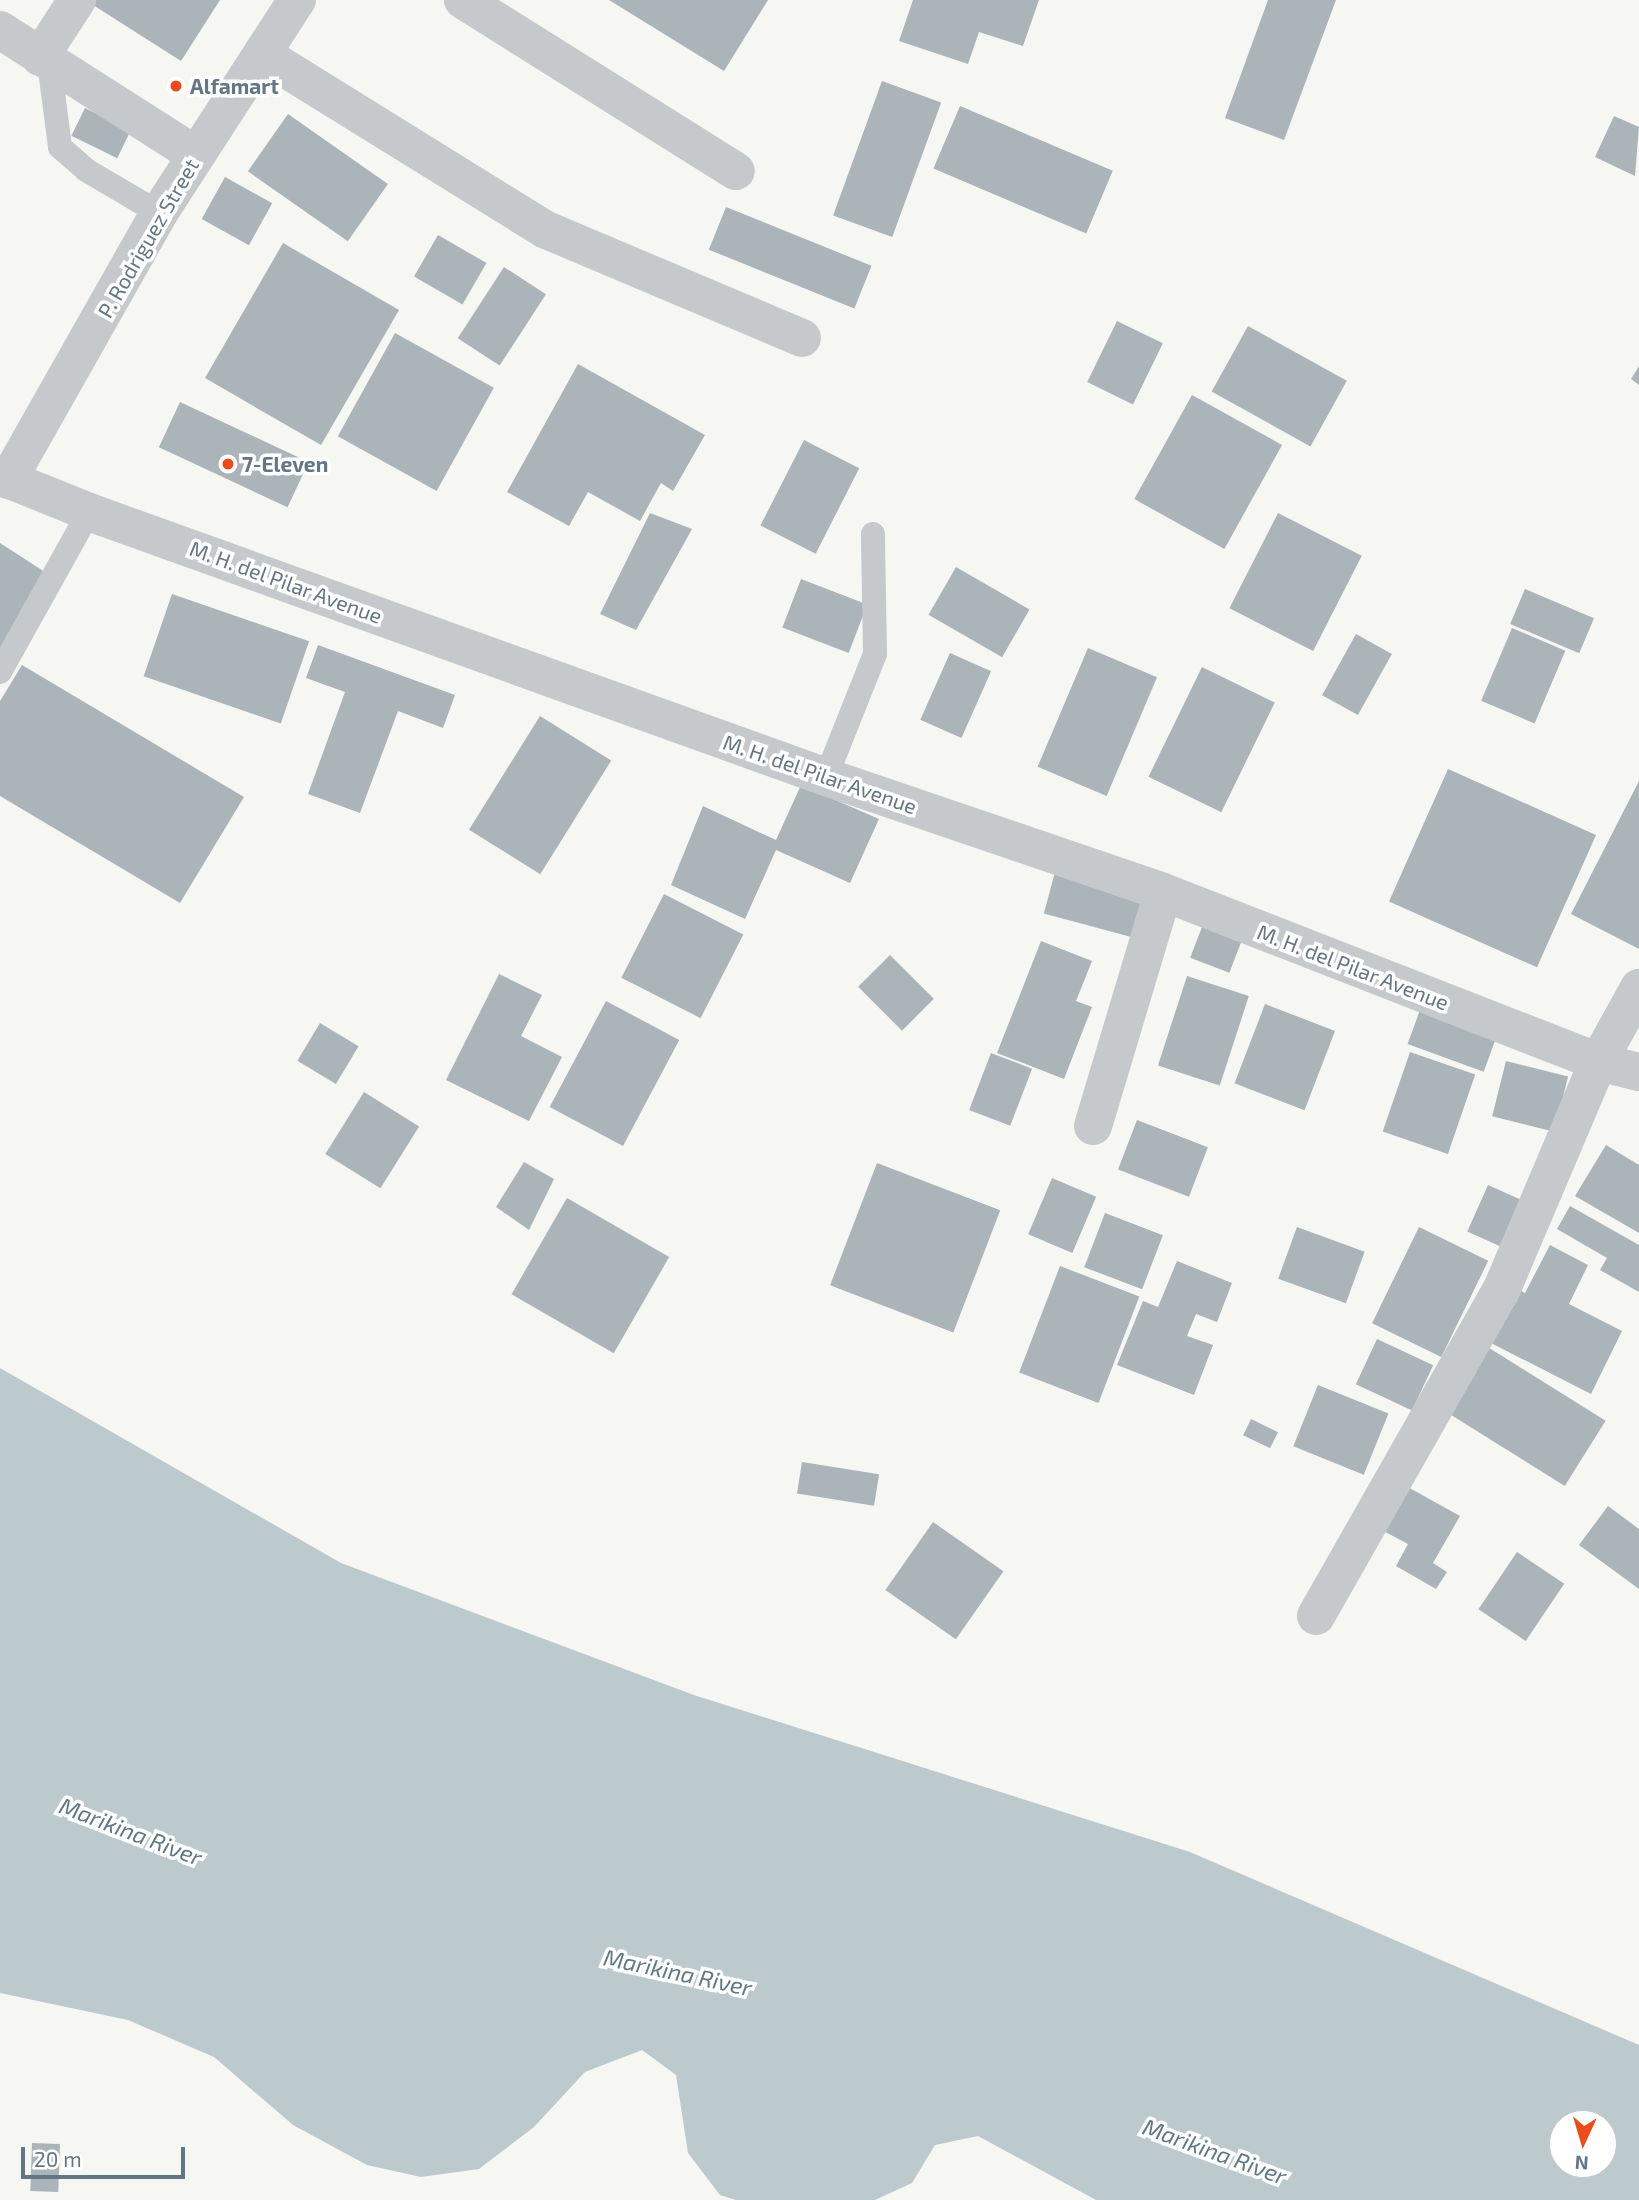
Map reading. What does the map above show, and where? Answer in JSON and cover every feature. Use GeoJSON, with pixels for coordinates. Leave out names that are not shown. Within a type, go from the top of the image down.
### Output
{"type":"FeatureCollection","features":[{"type":"Feature","properties":{"kind":"street"},"geometry":{"type":"LineString","coordinates":[[45,59],[77,0]]}},
{"type":"Feature","properties":{"kind":"street","name":"P. Rodriguez Street"},"geometry":{"type":"LineString","coordinates":[[3,483],[159,213],[297,0]]}},
{"type":"Feature","properties":{"kind":"street"},"geometry":{"type":"LineString","coordinates":[[463,0],[736,171]]}},
{"type":"Feature","properties":{"kind":"street"},"geometry":{"type":"LineString","coordinates":[[0,30],[196,155]]}},
{"type":"Feature","properties":{"kind":"street"},"geometry":{"type":"LineString","coordinates":[[261,54],[544,229],[802,338]]}},
{"type":"Feature","properties":{"kind":"street","name":"M. H. del Pilar Avenue"},"geometry":{"type":"LineString","coordinates":[[3,483],[826,777],[1163,892],[1598,1062],[1639,1072]]}},
{"type":"Feature","properties":{"kind":"street"},"geometry":{"type":"LineString","coordinates":[[1093,1126],[1163,892]]}},
{"type":"Feature","properties":{"kind":"street"},"geometry":{"type":"LineString","coordinates":[[1316,1616],[1502,1291],[1598,1062],[1639,988]]}},
{"type":"Feature","properties":{"kind":"lane"},"geometry":{"type":"LineString","coordinates":[[45,59],[60,147],[86,170],[159,213]]}},
{"type":"Feature","properties":{"kind":"lane"},"geometry":{"type":"LineString","coordinates":[[0,672],[89,512]]}},
{"type":"Feature","properties":{"kind":"lane"},"geometry":{"type":"LineString","coordinates":[[826,777],[875,654],[873,534]]}},
{"type":"Feature","properties":{"kind":"water","name":"Marikina River"},"geometry":{"type":"Polygon","coordinates":[[[0,1368],[341,1563],[694,1695],[1190,1852],[1639,2045],[1639,2200],[1096,2200],[978,2136],[935,2145],[912,2183],[875,2200],[736,2200],[720,2195],[688,2153],[676,2075],[642,2050],[585,2072],[534,2127],[479,2169],[421,2177],[367,2165],[293,2125],[214,2057],[128,2020],[0,1993],[0,1368]]]}},
{"type":"Feature","properties":{"kind":"building"},"geometry":{"type":"Polygon","coordinates":[[[96,0],[220,0],[181,61],[93,5],[96,0]]]}},
{"type":"Feature","properties":{"kind":"building"},"geometry":{"type":"Polygon","coordinates":[[[609,0],[768,0],[724,71],[609,0]]]}},
{"type":"Feature","properties":{"kind":"building"},"geometry":{"type":"Polygon","coordinates":[[[913,0],[1039,0],[1023,46],[979,32],[968,64],[899,41],[913,0]]]}},
{"type":"Feature","properties":{"kind":"building"},"geometry":{"type":"Polygon","coordinates":[[[1268,0],[1336,0],[1284,140],[1225,118],[1268,0]]]}},
{"type":"Feature","properties":{"kind":"building"},"geometry":{"type":"Polygon","coordinates":[[[882,81],[941,103],[892,237],[833,215],[882,81]]]}},
{"type":"Feature","properties":{"kind":"building"},"geometry":{"type":"Polygon","coordinates":[[[960,106],[1113,171],[1086,233],[933,169],[960,106]]]}},
{"type":"Feature","properties":{"kind":"building"},"geometry":{"type":"Polygon","coordinates":[[[85,108],[131,130],[117,158],[71,136],[85,108]]]}},
{"type":"Feature","properties":{"kind":"building"},"geometry":{"type":"Polygon","coordinates":[[[288,114],[388,184],[348,241],[248,171],[288,114]]]}},
{"type":"Feature","properties":{"kind":"building"},"geometry":{"type":"Polygon","coordinates":[[[1614,116],[1639,127],[1635,176],[1595,157],[1614,116]]]}},
{"type":"Feature","properties":{"kind":"building"},"geometry":{"type":"Polygon","coordinates":[[[225,177],[272,203],[249,245],[202,219],[225,177]]]}},
{"type":"Feature","properties":{"kind":"building"},"geometry":{"type":"Polygon","coordinates":[[[726,207],[872,266],[854,308],[709,250],[726,207]]]}},
{"type":"Feature","properties":{"kind":"building"},"geometry":{"type":"Polygon","coordinates":[[[438,235],[486,263],[462,305],[414,277],[438,235]]]}},
{"type":"Feature","properties":{"kind":"building"},"geometry":{"type":"Polygon","coordinates":[[[283,243],[399,310],[321,445],[205,378],[283,243]]]}},
{"type":"Feature","properties":{"kind":"building"},"geometry":{"type":"Polygon","coordinates":[[[504,267],[546,294],[500,366],[458,338],[504,267]]]}},
{"type":"Feature","properties":{"kind":"building"},"geometry":{"type":"Polygon","coordinates":[[[1117,321],[1163,343],[1133,404],[1087,382],[1117,321]]]}},
{"type":"Feature","properties":{"kind":"building"},"geometry":{"type":"Polygon","coordinates":[[[1248,326],[1347,381],[1310,446],[1212,392],[1248,326]]]}},
{"type":"Feature","properties":{"kind":"building"},"geometry":{"type":"Polygon","coordinates":[[[395,333],[494,388],[437,491],[338,436],[395,333]]]}},
{"type":"Feature","properties":{"kind":"building"},"geometry":{"type":"Polygon","coordinates":[[[578,364],[705,435],[673,491],[661,483],[640,521],[588,492],[569,526],[507,492],[578,364]]]}},
{"type":"Feature","properties":{"kind":"building"},"geometry":{"type":"Polygon","coordinates":[[[1639,366],[1639,385],[1631,379],[1639,366]]]}},
{"type":"Feature","properties":{"kind":"building"},"geometry":{"type":"Polygon","coordinates":[[[1192,395],[1282,445],[1224,549],[1134,499],[1192,395]]]}},
{"type":"Feature","properties":{"kind":"building"},"geometry":{"type":"Polygon","coordinates":[[[180,402],[309,462],[288,507],[159,447],[180,402]]]}},
{"type":"Feature","properties":{"kind":"building"},"geometry":{"type":"Polygon","coordinates":[[[804,440],[859,468],[816,554],[760,526],[804,440]]]}},
{"type":"Feature","properties":{"kind":"building"},"geometry":{"type":"Polygon","coordinates":[[[650,513],[692,529],[636,630],[600,614],[650,513]]]}},
{"type":"Feature","properties":{"kind":"building"},"geometry":{"type":"Polygon","coordinates":[[[1278,513],[1362,556],[1313,651],[1229,608],[1278,513]]]}},
{"type":"Feature","properties":{"kind":"building"},"geometry":{"type":"Polygon","coordinates":[[[0,543],[48,574],[0,650],[0,543]]]}},
{"type":"Feature","properties":{"kind":"building"},"geometry":{"type":"Polygon","coordinates":[[[956,567],[1030,609],[1002,657],[928,615],[956,567]]]}},
{"type":"Feature","properties":{"kind":"building"},"geometry":{"type":"Polygon","coordinates":[[[801,579],[867,604],[849,653],[782,628],[801,579]]]}},
{"type":"Feature","properties":{"kind":"building"},"geometry":{"type":"Polygon","coordinates":[[[1525,589],[1594,618],[1579,653],[1510,624],[1525,589]]]}},
{"type":"Feature","properties":{"kind":"building"},"geometry":{"type":"Polygon","coordinates":[[[172,594],[309,641],[281,723],[144,676],[172,594]]]}},
{"type":"Feature","properties":{"kind":"building"},"geometry":{"type":"Polygon","coordinates":[[[1512,628],[1565,651],[1535,723],[1481,701],[1512,628]]]}},
{"type":"Feature","properties":{"kind":"building"},"geometry":{"type":"Polygon","coordinates":[[[1356,634],[1392,654],[1358,715],[1322,695],[1356,634]]]}},
{"type":"Feature","properties":{"kind":"building"},"geometry":{"type":"Polygon","coordinates":[[[318,645],[455,695],[443,728],[398,711],[360,813],[308,794],[345,692],[306,678],[318,645]]]}},
{"type":"Feature","properties":{"kind":"building"},"geometry":{"type":"Polygon","coordinates":[[[1088,648],[1157,677],[1107,796],[1038,767],[1088,648]]]}},
{"type":"Feature","properties":{"kind":"building"},"geometry":{"type":"Polygon","coordinates":[[[950,653],[991,671],[961,738],[920,720],[950,653]]]}},
{"type":"Feature","properties":{"kind":"building"},"geometry":{"type":"Polygon","coordinates":[[[22,665],[244,797],[180,903],[0,796],[0,701],[22,665]]]}},
{"type":"Feature","properties":{"kind":"building"},"geometry":{"type":"Polygon","coordinates":[[[1202,667],[1275,703],[1221,812],[1149,777],[1202,667]]]}},
{"type":"Feature","properties":{"kind":"building"},"geometry":{"type":"Polygon","coordinates":[[[540,716],[611,761],[540,874],[469,830],[540,716]]]}},
{"type":"Feature","properties":{"kind":"building"},"geometry":{"type":"Polygon","coordinates":[[[1448,769],[1596,835],[1537,967],[1389,901],[1448,769]]]}},
{"type":"Feature","properties":{"kind":"building"},"geometry":{"type":"Polygon","coordinates":[[[1639,781],[1639,949],[1571,914],[1639,781]]]}},
{"type":"Feature","properties":{"kind":"building"},"geometry":{"type":"Polygon","coordinates":[[[801,785],[879,819],[850,883],[776,850],[745,919],[671,885],[703,806],[776,840],[801,785]]]}},
{"type":"Feature","properties":{"kind":"building"},"geometry":{"type":"Polygon","coordinates":[[[1055,872],[1153,898],[1141,940],[1044,914],[1055,872]]]}},
{"type":"Feature","properties":{"kind":"building"},"geometry":{"type":"Polygon","coordinates":[[[664,894],[743,934],[701,1018],[621,978],[664,894]]]}},
{"type":"Feature","properties":{"kind":"building"},"geometry":{"type":"Polygon","coordinates":[[[1202,927],[1241,942],[1229,973],[1190,958],[1202,927]]]}},
{"type":"Feature","properties":{"kind":"building"},"geometry":{"type":"Polygon","coordinates":[[[1041,941],[1092,961],[1076,1001],[1092,1007],[1064,1079],[997,1053],[1041,941]]]}},
{"type":"Feature","properties":{"kind":"building"},"geometry":{"type":"Polygon","coordinates":[[[890,955],[934,999],[902,1031],[858,987],[890,955]]]}},
{"type":"Feature","properties":{"kind":"building"},"geometry":{"type":"Polygon","coordinates":[[[499,974],[542,995],[521,1036],[562,1057],[529,1121],[446,1080],[499,974]]]}},
{"type":"Feature","properties":{"kind":"building"},"geometry":{"type":"Polygon","coordinates":[[[1187,976],[1249,996],[1220,1085],[1158,1065],[1187,976]]]}},
{"type":"Feature","properties":{"kind":"building"},"geometry":{"type":"Polygon","coordinates":[[[1424,999],[1500,1027],[1484,1072],[1408,1044],[1424,999]]]}},
{"type":"Feature","properties":{"kind":"building"},"geometry":{"type":"Polygon","coordinates":[[[606,1001],[679,1040],[623,1146],[550,1107],[606,1001]]]}},
{"type":"Feature","properties":{"kind":"building"},"geometry":{"type":"Polygon","coordinates":[[[1265,1004],[1335,1031],[1305,1110],[1235,1083],[1265,1004]]]}},
{"type":"Feature","properties":{"kind":"building"},"geometry":{"type":"Polygon","coordinates":[[[320,1023],[359,1046],[336,1084],[297,1061],[320,1023]]]}},
{"type":"Feature","properties":{"kind":"building"},"geometry":{"type":"Polygon","coordinates":[[[1410,1052],[1475,1074],[1448,1154],[1383,1131],[1410,1052]]]}},
{"type":"Feature","properties":{"kind":"building"},"geometry":{"type":"Polygon","coordinates":[[[991,1053],[1032,1069],[1010,1126],[969,1110],[991,1053]]]}},
{"type":"Feature","properties":{"kind":"building"},"geometry":{"type":"Polygon","coordinates":[[[1506,1061],[1568,1076],[1554,1132],[1492,1116],[1506,1061]]]}},
{"type":"Feature","properties":{"kind":"building"},"geometry":{"type":"Polygon","coordinates":[[[364,1092],[419,1126],[380,1188],[325,1154],[364,1092]]]}},
{"type":"Feature","properties":{"kind":"building"},"geometry":{"type":"Polygon","coordinates":[[[1137,1120],[1208,1147],[1189,1197],[1118,1169],[1137,1120]]]}},
{"type":"Feature","properties":{"kind":"building"},"geometry":{"type":"Polygon","coordinates":[[[1606,1145],[1639,1165],[1639,1233],[1575,1196],[1606,1145]]]}},
{"type":"Feature","properties":{"kind":"building"},"geometry":{"type":"Polygon","coordinates":[[[524,1162],[554,1179],[529,1230],[496,1207],[524,1162]]]}},
{"type":"Feature","properties":{"kind":"building"},"geometry":{"type":"Polygon","coordinates":[[[877,1163],[1000,1210],[953,1333],[830,1285],[877,1163]]]}},
{"type":"Feature","properties":{"kind":"building"},"geometry":{"type":"Polygon","coordinates":[[[1052,1178],[1096,1197],[1072,1253],[1028,1234],[1052,1178]]]}},
{"type":"Feature","properties":{"kind":"building"},"geometry":{"type":"Polygon","coordinates":[[[1488,1185],[1521,1200],[1500,1246],[1467,1232],[1488,1185]]]}},
{"type":"Feature","properties":{"kind":"building"},"geometry":{"type":"Polygon","coordinates":[[[567,1198],[669,1257],[614,1353],[512,1294],[567,1198]]]}},
{"type":"Feature","properties":{"kind":"building"},"geometry":{"type":"Polygon","coordinates":[[[1570,1206],[1639,1245],[1639,1292],[1600,1270],[1607,1258],[1557,1229],[1570,1206]]]}},
{"type":"Feature","properties":{"kind":"building"},"geometry":{"type":"Polygon","coordinates":[[[1105,1213],[1163,1235],[1142,1289],[1084,1267],[1105,1213]]]}},
{"type":"Feature","properties":{"kind":"building"},"geometry":{"type":"Polygon","coordinates":[[[1297,1227],[1365,1252],[1346,1303],[1278,1279],[1297,1227]]]}},
{"type":"Feature","properties":{"kind":"building"},"geometry":{"type":"Polygon","coordinates":[[[1419,1227],[1488,1261],[1441,1357],[1372,1323],[1419,1227]]]}},
{"type":"Feature","properties":{"kind":"building"},"geometry":{"type":"Polygon","coordinates":[[[1550,1245],[1588,1265],[1569,1304],[1622,1331],[1591,1394],[1485,1340],[1512,1286],[1525,1293],[1550,1245]]]}},
{"type":"Feature","properties":{"kind":"building"},"geometry":{"type":"Polygon","coordinates":[[[1177,1261],[1232,1283],[1217,1322],[1196,1314],[1187,1336],[1213,1345],[1194,1395],[1117,1365],[1143,1301],[1158,1307],[1177,1261]]]}},
{"type":"Feature","properties":{"kind":"building"},"geometry":{"type":"Polygon","coordinates":[[[1060,1266],[1139,1296],[1099,1403],[1019,1372],[1060,1266]]]}},
{"type":"Feature","properties":{"kind":"building"},"geometry":{"type":"Polygon","coordinates":[[[1377,1339],[1433,1365],[1412,1411],[1356,1384],[1377,1339]]]}},
{"type":"Feature","properties":{"kind":"building"},"geometry":{"type":"Polygon","coordinates":[[[1486,1346],[1606,1421],[1565,1486],[1445,1411],[1486,1346]]]}},
{"type":"Feature","properties":{"kind":"building"},"geometry":{"type":"Polygon","coordinates":[[[1318,1385],[1388,1413],[1364,1475],[1293,1446],[1318,1385]]]}},
{"type":"Feature","properties":{"kind":"building"},"geometry":{"type":"Polygon","coordinates":[[[1251,1419],[1278,1432],[1270,1448],[1243,1435],[1251,1419]]]}},
{"type":"Feature","properties":{"kind":"building"},"geometry":{"type":"Polygon","coordinates":[[[802,1462],[879,1474],[874,1506],[797,1494],[802,1462]]]}},
{"type":"Feature","properties":{"kind":"building"},"geometry":{"type":"Polygon","coordinates":[[[1397,1481],[1460,1516],[1433,1563],[1447,1572],[1436,1589],[1396,1566],[1408,1544],[1372,1525],[1397,1481]]]}},
{"type":"Feature","properties":{"kind":"building"},"geometry":{"type":"Polygon","coordinates":[[[1608,1506],[1639,1529],[1639,1589],[1579,1545],[1608,1506]]]}},
{"type":"Feature","properties":{"kind":"building"},"geometry":{"type":"Polygon","coordinates":[[[933,1522],[1003,1571],[956,1639],[885,1590],[933,1522]]]}},
{"type":"Feature","properties":{"kind":"building"},"geometry":{"type":"Polygon","coordinates":[[[1517,1552],[1564,1584],[1526,1641],[1478,1609],[1517,1552]]]}},
{"type":"Feature","properties":{"kind":"building"},"geometry":{"type":"Polygon","coordinates":[[[32,2143],[60,2144],[58,2192],[30,2191],[32,2143]]]}},
{"type":"Feature","properties":{"kind":"place","name":"Alfamart"},"geometry":{"type":"Point","coordinates":[176,86]}},
{"type":"Feature","properties":{"kind":"place","name":"7-Eleven"},"geometry":{"type":"Point","coordinates":[228,464]}}]}
